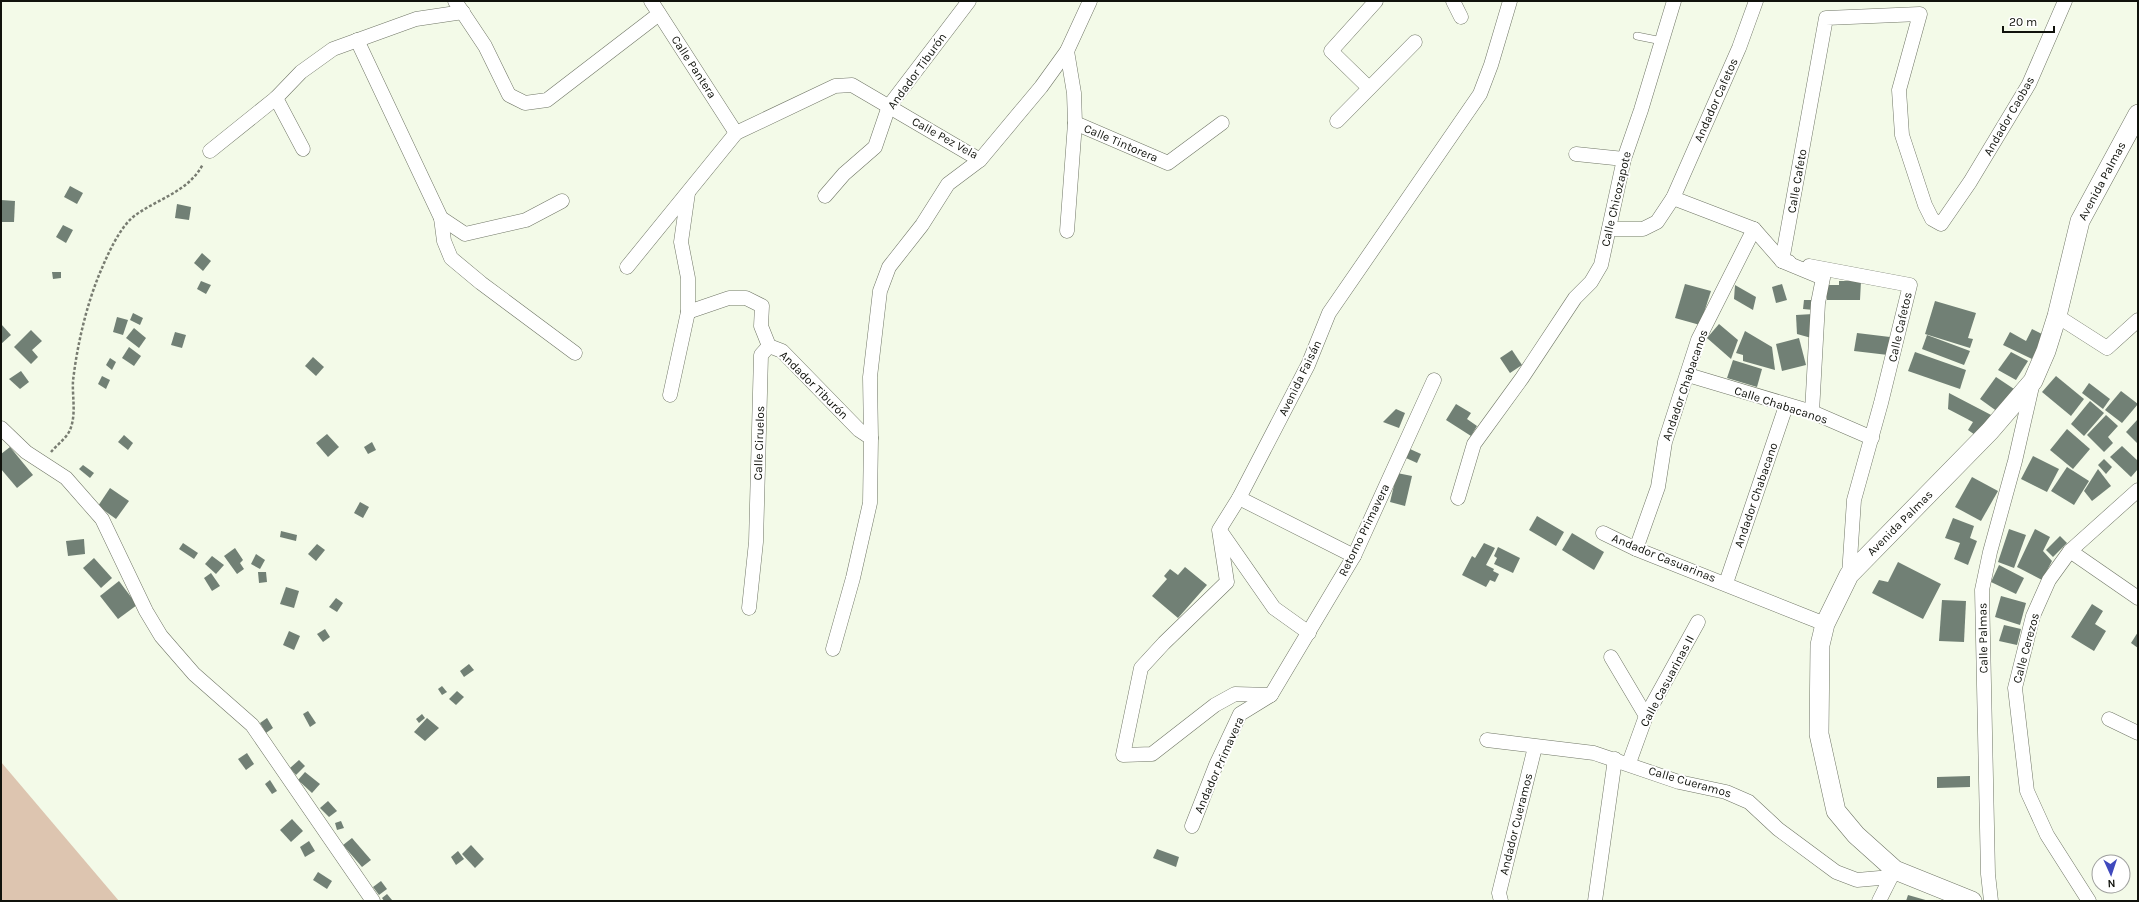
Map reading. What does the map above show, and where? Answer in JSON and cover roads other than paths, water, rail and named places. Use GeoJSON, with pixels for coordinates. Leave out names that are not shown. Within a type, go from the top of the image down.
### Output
{"type":"FeatureCollection","features":[{"type":"Feature","properties":{"kind":"main road","name":"Avenida Palmas"},"geometry":{"type":"LineString","coordinates":[[1972,901],[1893,874],[1856,835],[1836,811],[1819,734],[1820,645],[1825,624],[1849,575],[1990,431],[2033,381],[2046,352],[2057,316],[2080,221],[2138,114]]}},
{"type":"Feature","properties":{"kind":"street","name":"Calle Pantera"},"geometry":{"type":"LineString","coordinates":[[651,1],[736,133]]}},
{"type":"Feature","properties":{"kind":"street","name":"Andador Tiburón"},"geometry":{"type":"LineString","coordinates":[[825,196],[844,174],[875,147],[889,106],[969,1]]}},
{"type":"Feature","properties":{"kind":"street","name":"Calle Pez Vela"},"geometry":{"type":"LineString","coordinates":[[736,133],[835,86],[852,85],[980,160],[1068,51],[1090,1]]}},
{"type":"Feature","properties":{"kind":"street"},"geometry":{"type":"LineString","coordinates":[[1369,88],[1331,51],[1376,1]]}},
{"type":"Feature","properties":{"kind":"street"},"geometry":{"type":"LineString","coordinates":[[1453,1],[1461,17]]}},
{"type":"Feature","properties":{"kind":"street","name":"Avenida Faisán"},"geometry":{"type":"LineString","coordinates":[[1219,530],[1239,498],[1308,365],[1329,313],[1480,94],[1491,65],[1510,1]]}},
{"type":"Feature","properties":{"kind":"street","name":"Calle Chicozapote"},"geometry":{"type":"LineString","coordinates":[[1458,498],[1474,444],[1522,378],[1575,298],[1591,282],[1601,264],[1624,158],[1674,1]]}},
{"type":"Feature","properties":{"kind":"street","name":"Andador Cafetos"},"geometry":{"type":"LineString","coordinates":[[1609,229],[1643,229],[1657,222],[1673,198],[1739,48],[1756,1]]}},
{"type":"Feature","properties":{"kind":"street","name":"Andador Caobas"},"geometry":{"type":"LineString","coordinates":[[1920,14],[1899,90],[1902,135],[1924,204],[1932,219],[1941,224],[1970,182],[2029,84],[2065,1]]}},
{"type":"Feature","properties":{"kind":"street"},"geometry":{"type":"LineString","coordinates":[[210,151],[276,98],[301,72],[333,49],[416,19],[459,6],[485,46],[509,95],[525,103],[547,100],[659,14]]}},
{"type":"Feature","properties":{"kind":"street","name":"Calle Cafeto"},"geometry":{"type":"LineString","coordinates":[[1782,261],[1826,18],[1920,14]]}},
{"type":"Feature","properties":{"kind":"street"},"geometry":{"type":"LineString","coordinates":[[356,40],[441,218],[444,241],[451,258],[481,283],[574,353]]}},
{"type":"Feature","properties":{"kind":"street"},"geometry":{"type":"LineString","coordinates":[[1337,121],[1415,42]]}},
{"type":"Feature","properties":{"kind":"street","name":"Calle Tintorera"},"geometry":{"type":"LineString","coordinates":[[1068,51],[1074,93],[1075,124],[1168,163],[1222,123]]}},
{"type":"Feature","properties":{"kind":"street"},"geometry":{"type":"LineString","coordinates":[[276,98],[303,149]]}},
{"type":"Feature","properties":{"kind":"street"},"geometry":{"type":"LineString","coordinates":[[1067,231],[1075,124]]}},
{"type":"Feature","properties":{"kind":"street"},"geometry":{"type":"LineString","coordinates":[[627,267],[736,133]]}},
{"type":"Feature","properties":{"kind":"street"},"geometry":{"type":"LineString","coordinates":[[1576,154],[1624,158]]}},
{"type":"Feature","properties":{"kind":"street"},"geometry":{"type":"LineString","coordinates":[[832,648],[853,578],[870,504],[870,377],[880,291],[889,267],[922,225],[948,184],[980,160]]}},
{"type":"Feature","properties":{"kind":"street"},"geometry":{"type":"LineString","coordinates":[[670,395],[688,312],[688,278],[681,242],[688,193]]}},
{"type":"Feature","properties":{"kind":"street"},"geometry":{"type":"LineString","coordinates":[[1673,198],[1754,229],[1782,261],[1823,278],[1818,303],[1812,412]]}},
{"type":"Feature","properties":{"kind":"street"},"geometry":{"type":"LineString","coordinates":[[441,218],[465,234],[526,220],[562,201]]}},
{"type":"Feature","properties":{"kind":"street","name":"Andador Chabacanos"},"geometry":{"type":"LineString","coordinates":[[1636,549],[1658,487],[1665,442],[1688,375],[1698,340],[1754,229]]}},
{"type":"Feature","properties":{"kind":"street","name":"Calle Cafetos"},"geometry":{"type":"LineString","coordinates":[[1782,261],[1910,285],[1872,438],[1854,500],[1849,575]]}},
{"type":"Feature","properties":{"kind":"street","name":"Andador Tiburón"},"geometry":{"type":"LineString","coordinates":[[688,312],[729,298],[746,298],[762,306],[761,326],[769,346],[782,351],[859,430],[871,438]]}},
{"type":"Feature","properties":{"kind":"street"},"geometry":{"type":"LineString","coordinates":[[2057,316],[2108,348],[2138,320]]}},
{"type":"Feature","properties":{"kind":"street","name":"Calle Ciruelos"},"geometry":{"type":"LineString","coordinates":[[749,608],[756,542],[762,355],[769,346]]}},
{"type":"Feature","properties":{"kind":"street","name":"Calle Chabacanos"},"geometry":{"type":"LineString","coordinates":[[1688,375],[1786,406],[1812,412],[1872,438]]}},
{"type":"Feature","properties":{"kind":"street","name":"Retorno Primavera"},"geometry":{"type":"LineString","coordinates":[[1271,695],[1354,556],[1434,380]]}},
{"type":"Feature","properties":{"kind":"street","name":"Calle Palmas"},"geometry":{"type":"LineString","coordinates":[[1991,901],[1988,874],[1982,590],[1990,552],[2015,461],[2033,381]]}},
{"type":"Feature","properties":{"kind":"street","name":"Andador Chabacano"},"geometry":{"type":"LineString","coordinates":[[1726,583],[1786,406]]}},
{"type":"Feature","properties":{"kind":"street"},"geometry":{"type":"LineString","coordinates":[[1,428],[26,452],[66,478],[102,518],[139,596],[161,636],[194,674],[252,725],[373,901]]}},
{"type":"Feature","properties":{"kind":"street","name":"Calle Cerezos"},"geometry":{"type":"LineString","coordinates":[[2089,901],[2047,835],[2027,790],[2014,688],[2033,616],[2049,580],[2070,550],[2138,490]]}},
{"type":"Feature","properties":{"kind":"street"},"geometry":{"type":"LineString","coordinates":[[1239,498],[1354,556]]}},
{"type":"Feature","properties":{"kind":"street"},"geometry":{"type":"LineString","coordinates":[[1219,530],[1274,608],[1309,633]]}},
{"type":"Feature","properties":{"kind":"street"},"geometry":{"type":"LineString","coordinates":[[1219,530],[1227,582],[1164,642],[1141,668],[1124,755],[1152,754],[1215,705],[1235,694],[1271,695]]}},
{"type":"Feature","properties":{"kind":"street","name":"Andador Casuarinas"},"geometry":{"type":"LineString","coordinates":[[1603,533],[1636,549],[1726,583],[1825,624]]}},
{"type":"Feature","properties":{"kind":"street"},"geometry":{"type":"LineString","coordinates":[[2070,550],[2138,598]]}},
{"type":"Feature","properties":{"kind":"street","name":"Calle Casuarinas II"},"geometry":{"type":"LineString","coordinates":[[1629,763],[1646,716],[1698,622]]}},
{"type":"Feature","properties":{"kind":"street"},"geometry":{"type":"LineString","coordinates":[[1611,657],[1646,716]]}},
{"type":"Feature","properties":{"kind":"street","name":"Andador Primavera"},"geometry":{"type":"LineString","coordinates":[[1192,826],[1216,765],[1240,714],[1271,695]]}},
{"type":"Feature","properties":{"kind":"street"},"geometry":{"type":"LineString","coordinates":[[2109,719],[2138,733]]}},
{"type":"Feature","properties":{"kind":"street","name":"Calle Cueramos"},"geometry":{"type":"LineString","coordinates":[[1487,740],[1594,753],[1629,763],[1679,782],[1726,792],[1749,802],[1778,829],[1836,872],[1857,880],[1893,874]]}},
{"type":"Feature","properties":{"kind":"street","name":"Andador Cueramos"},"geometry":{"type":"LineString","coordinates":[[1501,901],[1499,893],[1535,747]]}},
{"type":"Feature","properties":{"kind":"street"},"geometry":{"type":"LineString","coordinates":[[1595,901],[1615,759]]}},
{"type":"Feature","properties":{"kind":"street"},"geometry":{"type":"LineString","coordinates":[[1879,901],[1893,874]]}},
{"type":"Feature","properties":{"kind":"lane"},"geometry":{"type":"LineString","coordinates":[[1637,36],[1662,41]]}}]}
